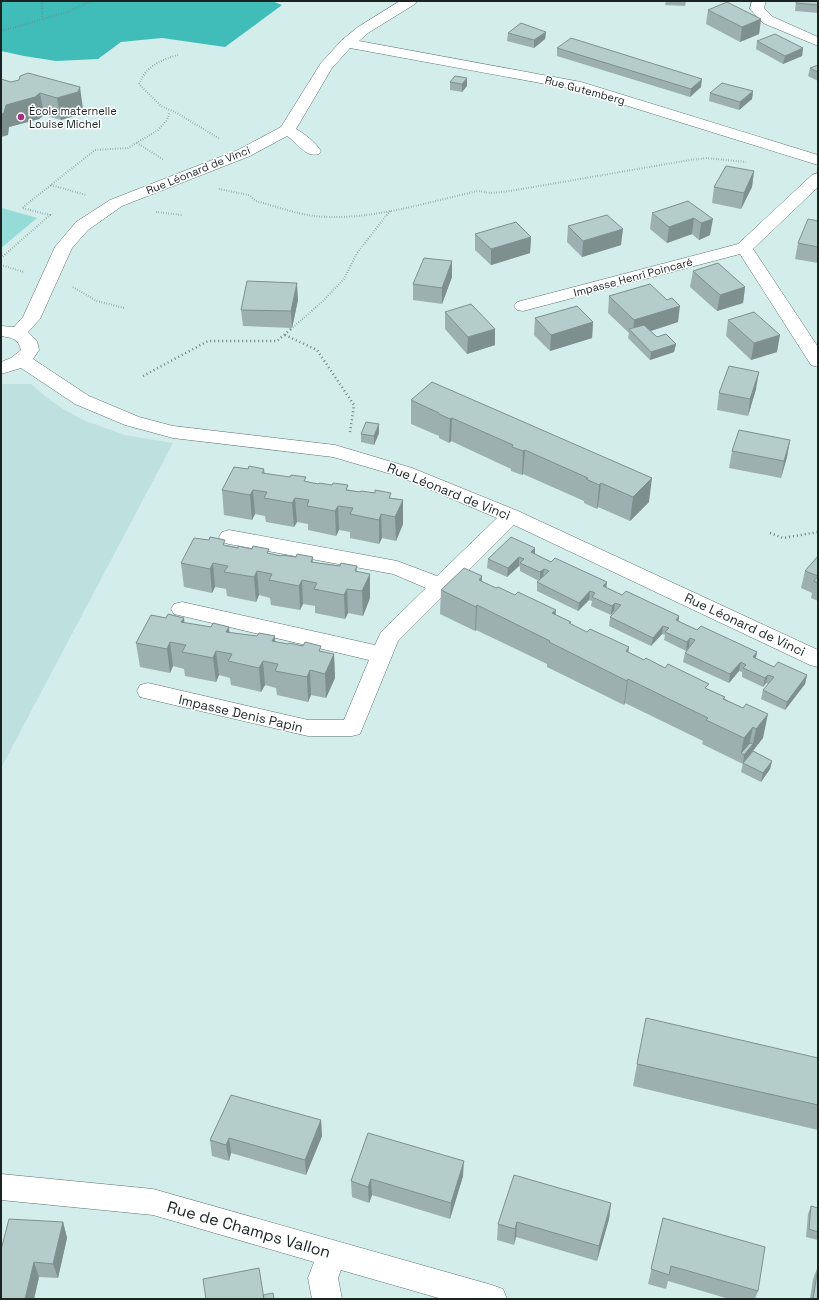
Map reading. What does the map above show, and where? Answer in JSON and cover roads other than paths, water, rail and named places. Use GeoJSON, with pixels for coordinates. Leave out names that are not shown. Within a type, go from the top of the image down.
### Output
{"type":"FeatureCollection","features":[{"type":"Feature","properties":{"kind":"street","name":"Rue Léonard de Vinci"},"geometry":{"type":"LineString","coordinates":[[9,332],[31,319],[64,247],[82,226],[116,203],[244,153],[286,130],[326,66],[347,43],[363,30],[410,1]]}},
{"type":"Feature","properties":{"kind":"street"},"geometry":{"type":"LineString","coordinates":[[759,1],[757,9],[768,20],[818,42]]}},
{"type":"Feature","properties":{"kind":"street","name":"Rue Gutemberg"},"geometry":{"type":"LineString","coordinates":[[347,43],[483,66],[576,85],[818,160]]}},
{"type":"Feature","properties":{"kind":"street"},"geometry":{"type":"LineString","coordinates":[[286,130],[297,136],[313,151]]}},
{"type":"Feature","properties":{"kind":"street","name":"Impasse Henri Poincaré"},"geometry":{"type":"LineString","coordinates":[[523,306],[744,248],[818,178]]}},
{"type":"Feature","properties":{"kind":"street"},"geometry":{"type":"LineString","coordinates":[[744,248],[818,361]]}},
{"type":"Feature","properties":{"kind":"street"},"geometry":{"type":"LineString","coordinates":[[1,368],[6,368],[22,360],[30,350],[28,340],[9,332]]}},
{"type":"Feature","properties":{"kind":"street","name":"Rue Léonard de Vinci"},"geometry":{"type":"LineString","coordinates":[[22,360],[82,400],[132,422],[173,432],[335,451],[405,472],[511,516],[818,659]]}},
{"type":"Feature","properties":{"kind":"street","name":"Impasse Denis Papin"},"geometry":{"type":"LineString","coordinates":[[148,691],[308,728],[352,728],[389,636],[511,516]]}},
{"type":"Feature","properties":{"kind":"street"},"geometry":{"type":"LineString","coordinates":[[230,536],[397,568],[441,586]]}},
{"type":"Feature","properties":{"kind":"street"},"geometry":{"type":"LineString","coordinates":[[182,609],[382,655]]}},
{"type":"Feature","properties":{"kind":"street","name":"Rue de Champs Vallon"},"geometry":{"type":"LineString","coordinates":[[1,1187],[153,1202],[492,1299]]}},
{"type":"Feature","properties":{"kind":"street"},"geometry":{"type":"LineString","coordinates":[[327,1299],[323,1278],[332,1253]]}},
{"type":"Feature","properties":{"kind":"place","name":"École maternelle Louise Michel"},"geometry":{"type":"Point","coordinates":[21,117]}}]}
